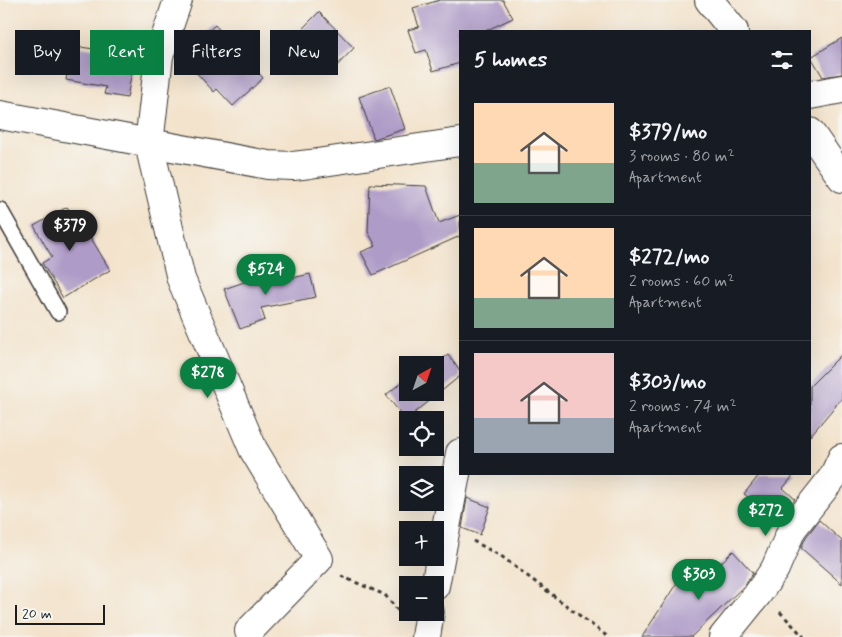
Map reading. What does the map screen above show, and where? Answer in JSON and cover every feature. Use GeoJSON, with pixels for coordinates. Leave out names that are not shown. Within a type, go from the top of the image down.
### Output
{"type":"FeatureCollection","features":[{"type":"Feature","properties":{"kind":"street"},"geometry":{"type":"LineString","coordinates":[[178,0],[159,56],[149,144],[181,279],[253,449],[319,559],[248,631]]}},
{"type":"Feature","properties":{"kind":"street"},"geometry":{"type":"LineString","coordinates":[[709,0],[733,30]]}},
{"type":"Feature","properties":{"kind":"street"},"geometry":{"type":"LineString","coordinates":[[811,95],[842,89]]}},
{"type":"Feature","properties":{"kind":"street"},"geometry":{"type":"LineString","coordinates":[[0,115],[268,165],[292,166],[459,142]]}},
{"type":"Feature","properties":{"kind":"street"},"geometry":{"type":"LineString","coordinates":[[811,133],[842,178]]}},
{"type":"Feature","properties":{"kind":"street"},"geometry":{"type":"LineString","coordinates":[[437,576],[459,458]]}},
{"type":"Feature","properties":{"kind":"street"},"geometry":{"type":"LineString","coordinates":[[723,637],[775,569],[792,529],[833,477],[842,458]]}},
{"type":"Feature","properties":{"kind":"street"},"geometry":{"type":"LineString","coordinates":[[426,637],[429,621]]}},
{"type":"Feature","properties":{"kind":"lane"},"geometry":{"type":"LineString","coordinates":[[0,210],[58,312]]}},
{"type":"Feature","properties":{"kind":"path"},"geometry":{"type":"LineString","coordinates":[[446,527],[501,556],[608,637]]}},
{"type":"Feature","properties":{"kind":"path"},"geometry":{"type":"LineString","coordinates":[[319,559],[344,578],[385,594],[399,612]]}},
{"type":"Feature","properties":{"kind":"path"},"geometry":{"type":"LineString","coordinates":[[757,595],[778,611],[804,637]]}},
{"type":"Feature","properties":{"kind":"building"},"geometry":{"type":"Polygon","coordinates":[[[440,0],[503,0],[513,18],[487,30],[459,30],[459,63],[433,71],[426,50],[416,53],[408,30],[419,27],[413,8],[440,0]]]}},
{"type":"Feature","properties":{"kind":"building"},"geometry":{"type":"Polygon","coordinates":[[[319,12],[336,30],[301,30],[319,12]]]}},
{"type":"Feature","properties":{"kind":"building"},"geometry":{"type":"Polygon","coordinates":[[[215,25],[220,30],[209,30],[215,25]]]}},
{"type":"Feature","properties":{"kind":"building"},"geometry":{"type":"Polygon","coordinates":[[[338,32],[354,48],[338,65],[338,32]]]}},
{"type":"Feature","properties":{"kind":"building"},"geometry":{"type":"Polygon","coordinates":[[[842,38],[842,74],[823,77],[811,57],[842,38]]]}},
{"type":"Feature","properties":{"kind":"building"},"geometry":{"type":"Polygon","coordinates":[[[80,47],[90,48],[90,75],[131,75],[127,98],[104,94],[106,87],[66,80],[67,75],[80,75],[80,47]]]}},
{"type":"Feature","properties":{"kind":"building"},"geometry":{"type":"Polygon","coordinates":[[[199,75],[260,75],[263,78],[233,106],[217,89],[214,92],[199,75]]]}},
{"type":"Feature","properties":{"kind":"building"},"geometry":{"type":"Polygon","coordinates":[[[390,86],[405,129],[374,139],[359,97],[390,86]]]}},
{"type":"Feature","properties":{"kind":"building"},"geometry":{"type":"Polygon","coordinates":[[[370,184],[426,186],[439,223],[459,215],[459,236],[373,275],[361,252],[376,246],[368,232],[370,184]]]}},
{"type":"Feature","properties":{"kind":"building"},"geometry":{"type":"Polygon","coordinates":[[[67,207],[72,213],[75,211],[110,270],[63,298],[42,263],[52,257],[34,226],[67,207]]]}},
{"type":"Feature","properties":{"kind":"building"},"geometry":{"type":"Polygon","coordinates":[[[286,274],[288,279],[310,274],[316,297],[261,308],[265,320],[240,329],[224,289],[250,280],[251,282],[286,274]]]}},
{"type":"Feature","properties":{"kind":"building"},"geometry":{"type":"Polygon","coordinates":[[[842,354],[842,398],[811,435],[811,385],[842,354]]]}},
{"type":"Feature","properties":{"kind":"building"},"geometry":{"type":"Polygon","coordinates":[[[448,355],[459,370],[459,377],[444,389],[444,358],[448,355]]]}},
{"type":"Feature","properties":{"kind":"building"},"geometry":{"type":"Polygon","coordinates":[[[399,384],[399,401],[429,401],[417,411],[399,411],[386,395],[399,384]]]}},
{"type":"Feature","properties":{"kind":"building"},"geometry":{"type":"Polygon","coordinates":[[[759,475],[794,475],[783,488],[795,499],[778,521],[744,494],[759,475]]]}},
{"type":"Feature","properties":{"kind":"building"},"geometry":{"type":"Polygon","coordinates":[[[467,498],[490,507],[480,535],[462,528],[467,498]]]}},
{"type":"Feature","properties":{"kind":"building"},"geometry":{"type":"Polygon","coordinates":[[[819,520],[842,541],[842,584],[801,548],[806,537],[819,520]]]}},
{"type":"Feature","properties":{"kind":"building"},"geometry":{"type":"Polygon","coordinates":[[[733,551],[753,573],[745,585],[691,637],[642,637],[678,581],[693,590],[733,551]]]}}]}
